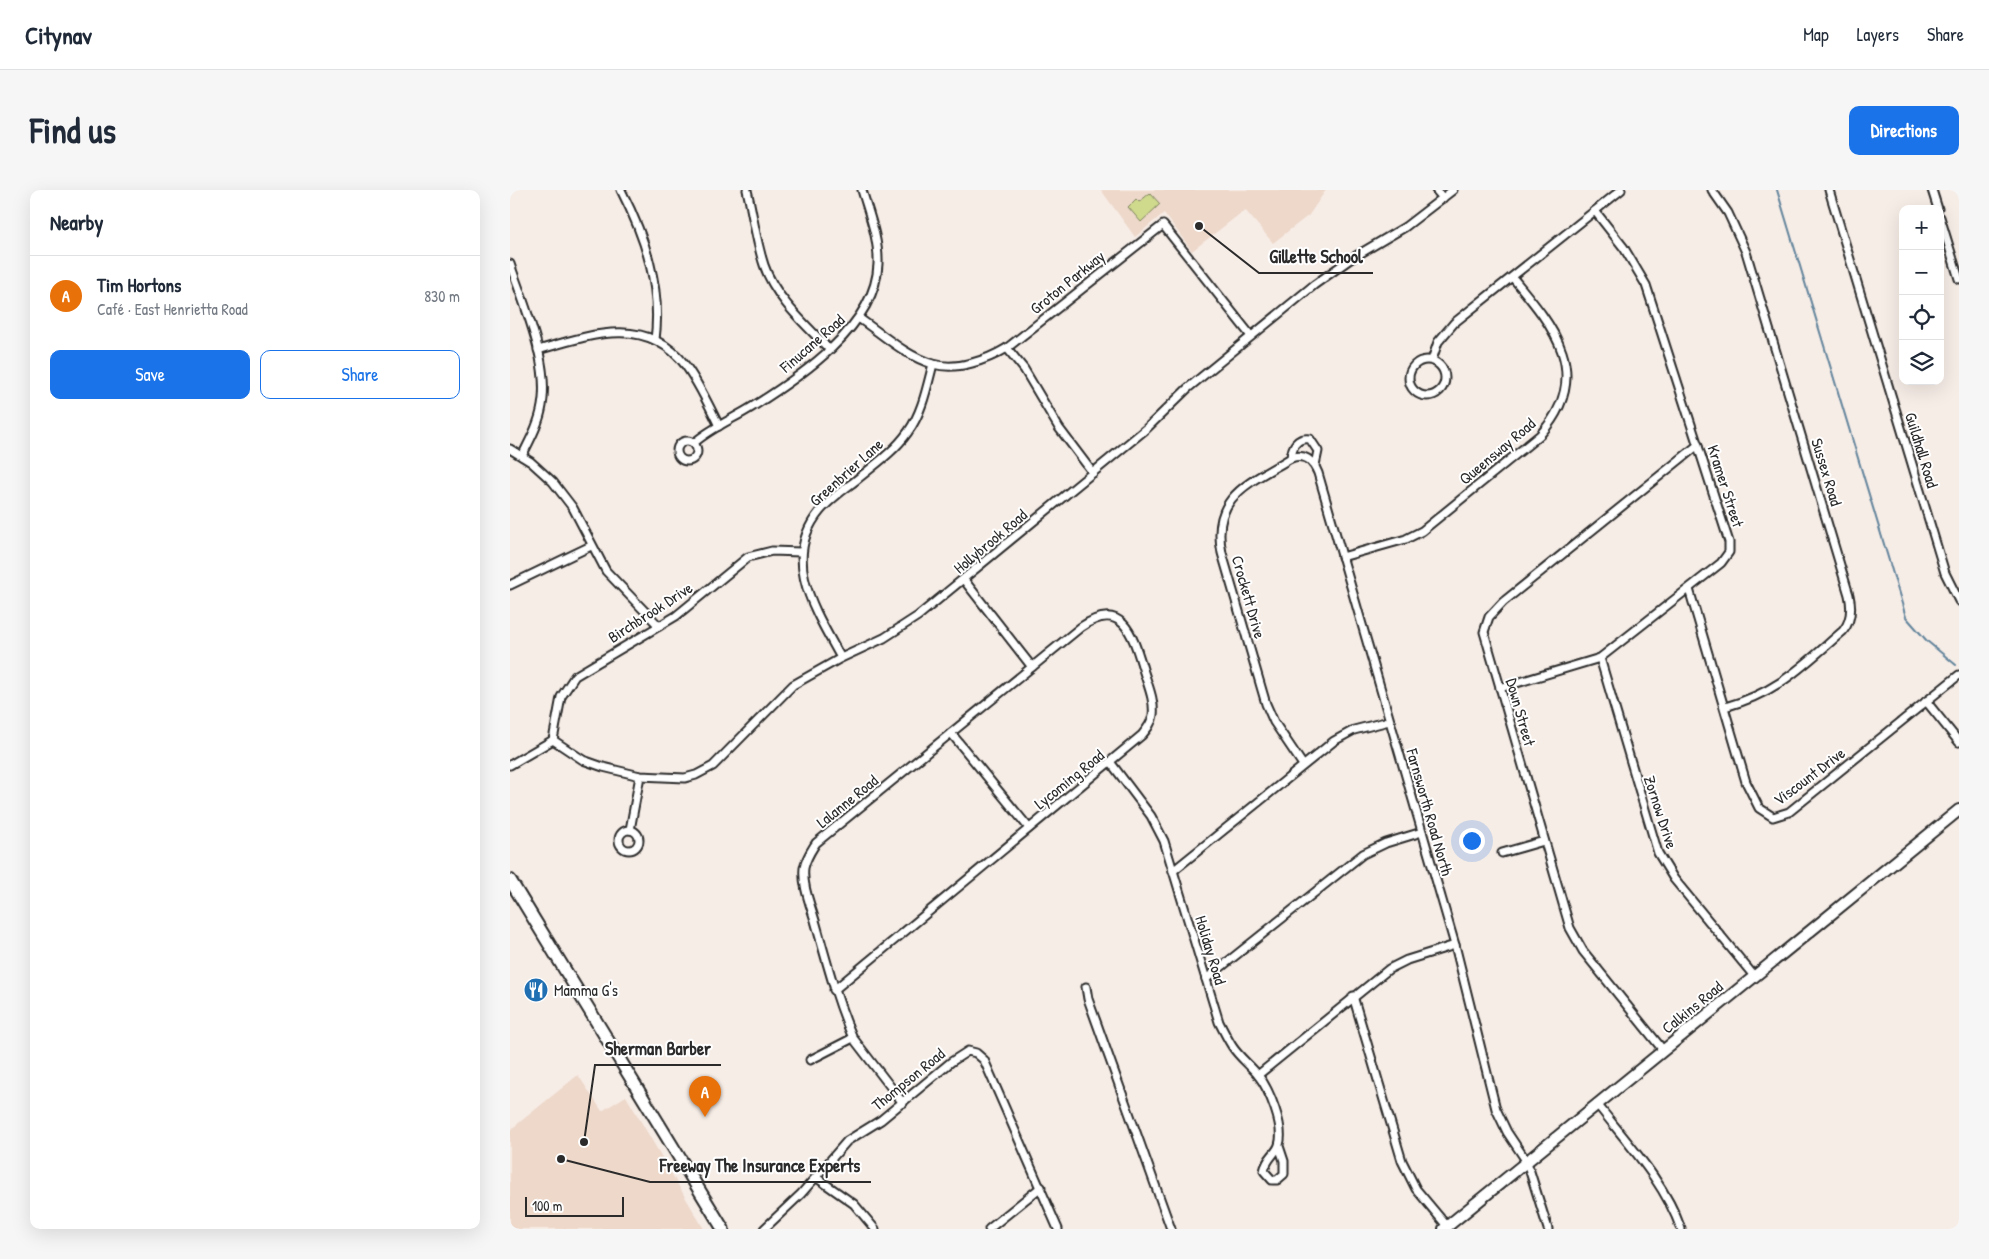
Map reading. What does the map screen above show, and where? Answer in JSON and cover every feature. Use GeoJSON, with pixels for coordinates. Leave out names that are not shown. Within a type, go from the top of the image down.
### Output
{"type":"FeatureCollection","features":[{"type":"Feature","properties":{"kind":"main road","name":"Calkins Road"},"geometry":{"type":"LineString","coordinates":[[1446,1228],[1959,810]]}},
{"type":"Feature","properties":{"kind":"main road"},"geometry":{"type":"LineString","coordinates":[[510,880],[723,1229]]}},
{"type":"Feature","properties":{"kind":"street"},"geometry":{"type":"LineString","coordinates":[[620,190],[638,225],[652,269],[657,303],[655,340]]}},
{"type":"Feature","properties":{"kind":"street"},"geometry":{"type":"LineString","coordinates":[[748,190],[764,265],[769,277],[784,299],[829,350]]}},
{"type":"Feature","properties":{"kind":"street","name":"Finucane Road"},"geometry":{"type":"LineString","coordinates":[[694,443],[766,398],[829,350],[860,319],[872,295],[878,263],[874,232],[862,190]]}},
{"type":"Feature","properties":{"kind":"street"},"geometry":{"type":"LineString","coordinates":[[1436,190],[1443,198]]}},
{"type":"Feature","properties":{"kind":"street","name":"Hollybrook Road"},"geometry":{"type":"LineString","coordinates":[[553,740],[592,764],[640,776],[685,778],[706,771],[728,753],[785,691],[841,658],[901,627],[964,580],[1146,429],[1188,388],[1328,274],[1405,227],[1453,190]]}},
{"type":"Feature","properties":{"kind":"street"},"geometry":{"type":"LineString","coordinates":[[1432,360],[1438,342],[1449,328],[1620,190]]}},
{"type":"Feature","properties":{"kind":"street","name":"Sussex Road"},"geometry":{"type":"LineString","coordinates":[[1712,190],[1728,213],[1746,252],[1852,609],[1843,631],[1785,681],[1760,696],[1725,707]]}},
{"type":"Feature","properties":{"kind":"street","name":"Guildhall Road"},"geometry":{"type":"LineString","coordinates":[[1829,190],[1945,573],[1959,602]]}},
{"type":"Feature","properties":{"kind":"street"},"geometry":{"type":"LineString","coordinates":[[1932,190],[1937,205]]}},
{"type":"Feature","properties":{"kind":"street","name":"Kramer Street"},"geometry":{"type":"LineString","coordinates":[[1500,688],[1600,658],[1721,563],[1730,547],[1646,285],[1624,248],[1595,211]]}},
{"type":"Feature","properties":{"kind":"street","name":"Groton Parkway"},"geometry":{"type":"LineString","coordinates":[[860,319],[897,345],[933,364],[953,365],[970,363],[1007,348],[1163,225],[1251,336]]}},
{"type":"Feature","properties":{"kind":"street"},"geometry":{"type":"LineString","coordinates":[[1944,230],[1959,279]]}},
{"type":"Feature","properties":{"kind":"street"},"geometry":{"type":"LineString","coordinates":[[510,264],[538,350],[543,381],[543,400],[535,430],[522,456]]}},
{"type":"Feature","properties":{"kind":"street","name":"Queensway Road"},"geometry":{"type":"LineString","coordinates":[[1342,558],[1406,540],[1422,531],[1540,435],[1553,419],[1564,388],[1564,356],[1551,325],[1513,278]]}},
{"type":"Feature","properties":{"kind":"street"},"geometry":{"type":"LineString","coordinates":[[538,350],[609,332],[634,334],[655,340],[673,352],[686,366],[719,426]]}},
{"type":"Feature","properties":{"kind":"street"},"geometry":{"type":"LineString","coordinates":[[1007,348],[1028,376],[1059,428],[1093,473]]}},
{"type":"Feature","properties":{"kind":"street"},"geometry":{"type":"LineString","coordinates":[[1432,360],[1437,362],[1445,372],[1445,384],[1437,393],[1426,396],[1415,391],[1411,386],[1409,375],[1420,361],[1432,360]]}},
{"type":"Feature","properties":{"kind":"street","name":"Greenbrier Lane"},"geometry":{"type":"LineString","coordinates":[[841,658],[821,622],[806,586],[801,552],[804,537],[820,511],[886,456],[909,432],[923,399],[933,364]]}},
{"type":"Feature","properties":{"kind":"street","name":"Crockett Drive"},"geometry":{"type":"LineString","coordinates":[[1303,765],[1269,713],[1219,541],[1220,519],[1233,495],[1291,458],[1295,444],[1302,440],[1310,439],[1318,451],[1316,465]]}},
{"type":"Feature","properties":{"kind":"street","name":"Down Street"},"geometry":{"type":"LineString","coordinates":[[1663,1050],[1577,942],[1570,928],[1485,636],[1485,628],[1492,612],[1698,445]]}},
{"type":"Feature","properties":{"kind":"street"},"geometry":{"type":"LineString","coordinates":[[510,449],[541,470],[563,494],[578,518],[591,546],[612,578],[659,626]]}},
{"type":"Feature","properties":{"kind":"street"},"geometry":{"type":"LineString","coordinates":[[1291,458],[1304,456],[1316,465]]}},
{"type":"Feature","properties":{"kind":"street","name":"Farnsworth Road North"},"geometry":{"type":"LineString","coordinates":[[1316,465],[1389,721],[1456,945],[1496,1109],[1507,1132],[1527,1162],[1548,1229]]}},
{"type":"Feature","properties":{"kind":"street"},"geometry":{"type":"LineString","coordinates":[[511,586],[591,546]]}},
{"type":"Feature","properties":{"kind":"street","name":"Birchbrook Drive"},"geometry":{"type":"LineString","coordinates":[[553,740],[561,696],[576,676],[659,626],[711,589],[748,557],[772,551],[801,552]]}},
{"type":"Feature","properties":{"kind":"street"},"geometry":{"type":"LineString","coordinates":[[964,580],[1032,667]]}},
{"type":"Feature","properties":{"kind":"street","name":"Viscount Drive"},"geometry":{"type":"LineString","coordinates":[[1689,589],[1752,796],[1763,812],[1773,817],[1789,812],[1959,675]]}},
{"type":"Feature","properties":{"kind":"street","name":"Lycoming Road"},"geometry":{"type":"LineString","coordinates":[[834,990],[1111,763],[1142,735],[1153,717],[1151,698],[1136,647],[1124,624],[1108,616],[1091,620],[1032,667]]}},
{"type":"Feature","properties":{"kind":"street","name":"Zornow Drive"},"geometry":{"type":"LineString","coordinates":[[1600,658],[1658,854],[1674,878],[1754,976]]}},
{"type":"Feature","properties":{"kind":"street","name":"Lalanne Road"},"geometry":{"type":"LineString","coordinates":[[903,1103],[853,1038],[834,990],[806,887],[804,868],[806,859],[816,844],[1032,667]]}},
{"type":"Feature","properties":{"kind":"street"},"geometry":{"type":"LineString","coordinates":[[1926,701],[1959,742]]}},
{"type":"Feature","properties":{"kind":"street"},"geometry":{"type":"LineString","coordinates":[[1173,871],[1341,736],[1364,727],[1389,721]]}},
{"type":"Feature","properties":{"kind":"street"},"geometry":{"type":"LineString","coordinates":[[951,734],[1030,828]]}},
{"type":"Feature","properties":{"kind":"street"},"geometry":{"type":"LineString","coordinates":[[510,765],[553,740]]}},
{"type":"Feature","properties":{"kind":"street","name":"Holiday Road"},"geometry":{"type":"LineString","coordinates":[[1111,763],[1158,828],[1225,1034],[1240,1056],[1258,1075],[1269,1094],[1276,1114],[1279,1146],[1284,1161],[1284,1174],[1281,1178],[1272,1180],[1268,1178],[1264,1171],[1266,1162],[1279,1146]]}},
{"type":"Feature","properties":{"kind":"street"},"geometry":{"type":"LineString","coordinates":[[630,830],[640,776]]}},
{"type":"Feature","properties":{"kind":"street"},"geometry":{"type":"LineString","coordinates":[[1206,980],[1363,854],[1386,843],[1422,832]]}},
{"type":"Feature","properties":{"kind":"street"},"geometry":{"type":"LineString","coordinates":[[1502,853],[1544,841]]}},
{"type":"Feature","properties":{"kind":"street"},"geometry":{"type":"LineString","coordinates":[[1258,1075],[1353,996],[1401,962],[1456,945]]}},
{"type":"Feature","properties":{"kind":"street"},"geometry":{"type":"LineString","coordinates":[[1086,987],[1088,999],[1171,1229]]}},
{"type":"Feature","properties":{"kind":"street"},"geometry":{"type":"LineString","coordinates":[[1353,996],[1402,1161],[1416,1189],[1446,1228]]}},
{"type":"Feature","properties":{"kind":"street"},"geometry":{"type":"LineString","coordinates":[[810,1060],[853,1038]]}},
{"type":"Feature","properties":{"kind":"street","name":"Thompson Road"},"geometry":{"type":"LineString","coordinates":[[764,1229],[817,1178],[846,1141],[903,1103],[958,1057],[968,1052],[976,1053],[984,1060],[1058,1229]]}},
{"type":"Feature","properties":{"kind":"street"},"geometry":{"type":"LineString","coordinates":[[1597,1104],[1657,1181],[1671,1205],[1681,1229]]}},
{"type":"Feature","properties":{"kind":"street"},"geometry":{"type":"LineString","coordinates":[[817,1178],[854,1204],[875,1229]]}},
{"type":"Feature","properties":{"kind":"street"},"geometry":{"type":"LineString","coordinates":[[988,1229],[1041,1187]]}},
{"type":"Feature","properties":{"kind":"shaded area"},"geometry":{"type":"Polygon","coordinates":[[[1101,190],[1326,190],[1309,215],[1273,243],[1245,210],[1192,251],[1164,213],[1135,237],[1101,190]]]}},
{"type":"Feature","properties":{"kind":"shaded area"},"geometry":{"type":"Polygon","coordinates":[[[578,1075],[602,1111],[626,1096],[704,1229],[510,1229],[510,1130],[578,1075]]]}},
{"type":"Feature","properties":{"kind":"green space"},"geometry":{"type":"Polygon","coordinates":[[[1150,193],[1160,204],[1141,222],[1128,207],[1136,199],[1139,202],[1150,193]]]}},
{"type":"Feature","properties":{"kind":"waterway"},"geometry":{"type":"LineString","coordinates":[[1777,190],[1906,617],[1927,641],[1956,665]]}},
{"type":"Feature","properties":{"kind":"place","name":"Gillette School"},"geometry":{"type":"Point","coordinates":[1199,226]}},
{"type":"Feature","properties":{"kind":"place","name":"Mamma G's"},"geometry":{"type":"Point","coordinates":[536,990]}},
{"type":"Feature","properties":{"kind":"place","name":"Tim Hortons"},"geometry":{"type":"Point","coordinates":[705,1117]}},
{"type":"Feature","properties":{"kind":"place","name":"Sherman Barber"},"geometry":{"type":"Point","coordinates":[584,1142]}},
{"type":"Feature","properties":{"kind":"place","name":"Freeway The Insurance Experts"},"geometry":{"type":"Point","coordinates":[561,1159]}}]}
